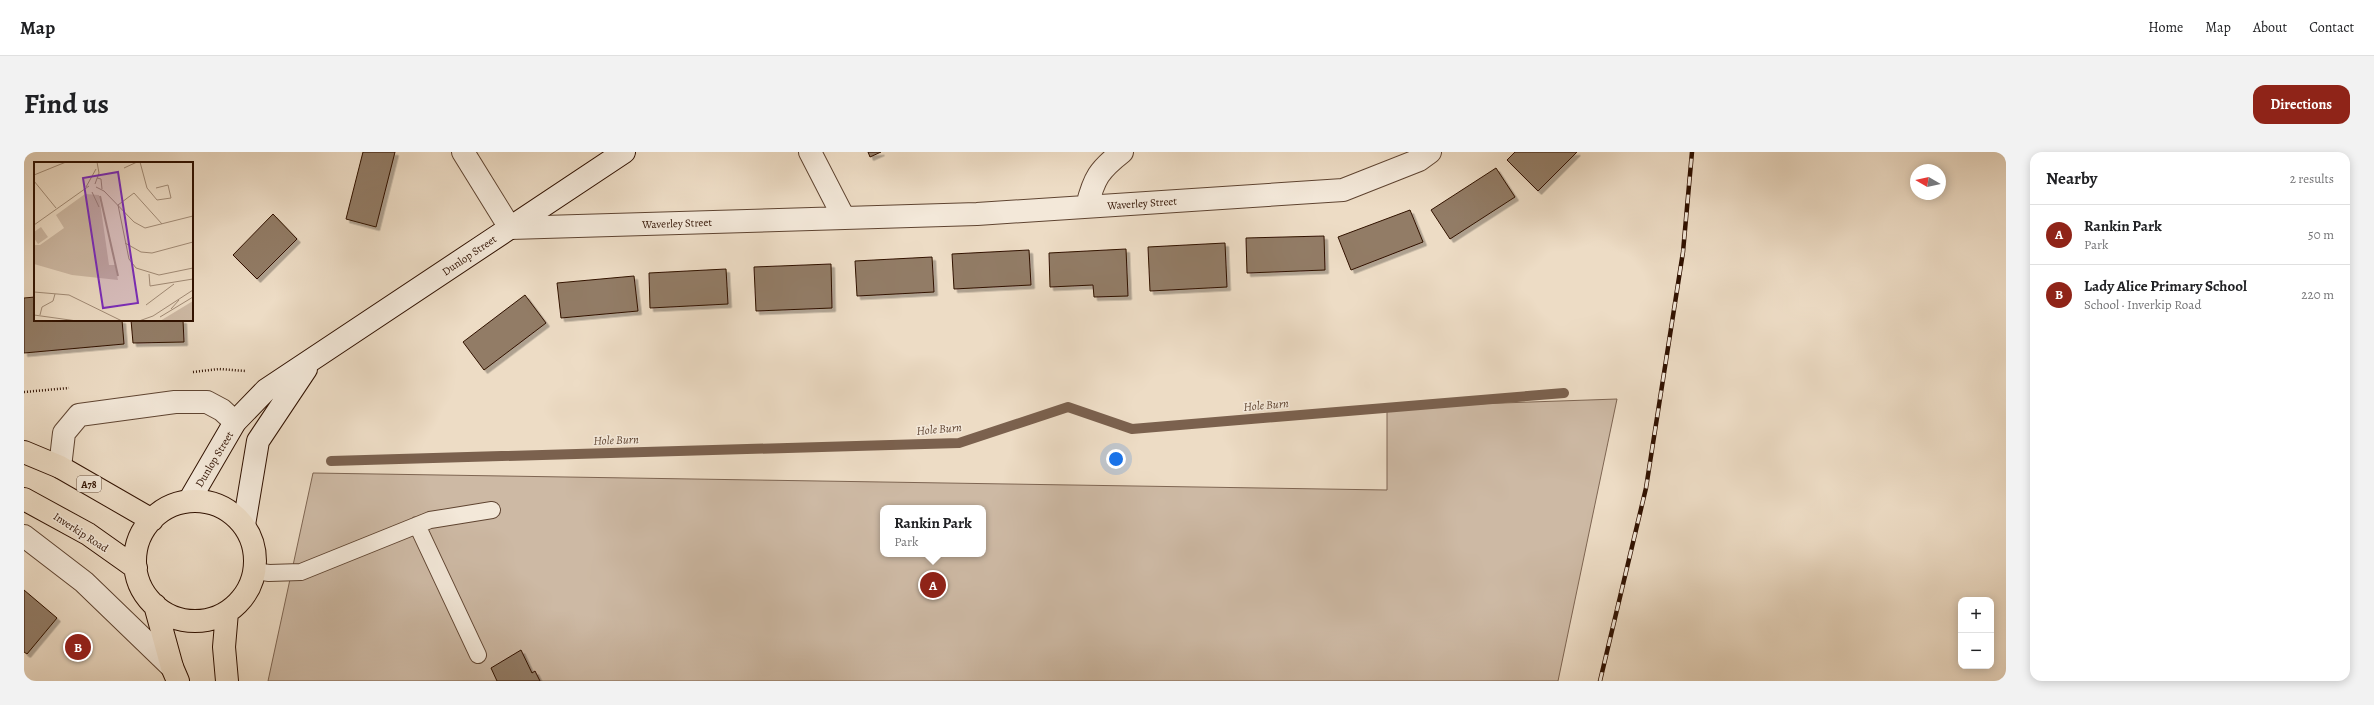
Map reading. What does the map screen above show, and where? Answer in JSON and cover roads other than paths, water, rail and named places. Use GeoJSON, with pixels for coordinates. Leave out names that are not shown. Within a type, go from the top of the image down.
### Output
{"type":"FeatureCollection","features":[{"type":"Feature","properties":{"kind":"highway","name":"A78"},"geometry":{"type":"LineString","coordinates":[[24,452],[60,467],[152,520]]}},
{"type":"Feature","properties":{"kind":"highway","name":"Inverkip Road"},"geometry":{"type":"LineString","coordinates":[[24,498],[88,534],[136,568]]}},
{"type":"Feature","properties":{"kind":"highway"},"geometry":{"type":"LineString","coordinates":[[155,605],[168,614],[182,619],[198,620],[213,618],[227,612],[240,601],[249,587],[254,571],[255,555],[251,539],[244,525],[229,511],[210,502],[189,501],[169,507],[152,520],[140,540],[136,551],[136,568],[140,582],[155,605],[175,674]]}},
{"type":"Feature","properties":{"kind":"highway"},"geometry":{"type":"LineString","coordinates":[[227,612],[224,647],[227,681]]}},
{"type":"Feature","properties":{"kind":"street"},"geometry":{"type":"LineString","coordinates":[[463,152],[510,228]]}},
{"type":"Feature","properties":{"kind":"street","name":"Dunlop Street"},"geometry":{"type":"LineString","coordinates":[[189,501],[235,422],[266,390],[624,152]]}},
{"type":"Feature","properties":{"kind":"street"},"geometry":{"type":"LineString","coordinates":[[810,152],[844,218]]}},
{"type":"Feature","properties":{"kind":"street"},"geometry":{"type":"LineString","coordinates":[[1087,206],[1092,184],[1102,167],[1122,152]]}},
{"type":"Feature","properties":{"kind":"street","name":"Waverley Street"},"geometry":{"type":"LineString","coordinates":[[510,228],[977,214],[1343,190],[1419,160],[1430,152]]}},
{"type":"Feature","properties":{"kind":"street","name":"Dunlop Street"},"geometry":{"type":"LineString","coordinates":[[244,525],[258,441],[280,405],[314,358]]}},
{"type":"Feature","properties":{"kind":"street"},"geometry":{"type":"LineString","coordinates":[[60,467],[64,433],[79,415],[175,402],[207,402],[222,410],[235,422]]}},
{"type":"Feature","properties":{"kind":"street"},"geometry":{"type":"LineString","coordinates":[[24,536],[84,582],[175,674]]}},
{"type":"Feature","properties":{"kind":"lane"},"geometry":{"type":"LineString","coordinates":[[254,571],[269,573],[300,572],[430,520],[492,510]]}},
{"type":"Feature","properties":{"kind":"lane"},"geometry":{"type":"LineString","coordinates":[[417,525],[478,655]]}},
{"type":"Feature","properties":{"kind":"waterway","name":"Hole Burn"},"geometry":{"type":"LineString","coordinates":[[331,461],[959,443],[1068,407],[1132,429],[1564,393]]}},
{"type":"Feature","properties":{"kind":"railway"},"geometry":{"type":"LineString","coordinates":[[1600,681],[1646,488],[1683,252],[1692,152]]}},
{"type":"Feature","properties":{"kind":"place","name":"Rankin Park"},"geometry":{"type":"Point","coordinates":[933,585]}},
{"type":"Feature","properties":{"kind":"place","name":"Lady Alice Primary School"},"geometry":{"type":"Point","coordinates":[78,647]}}]}
